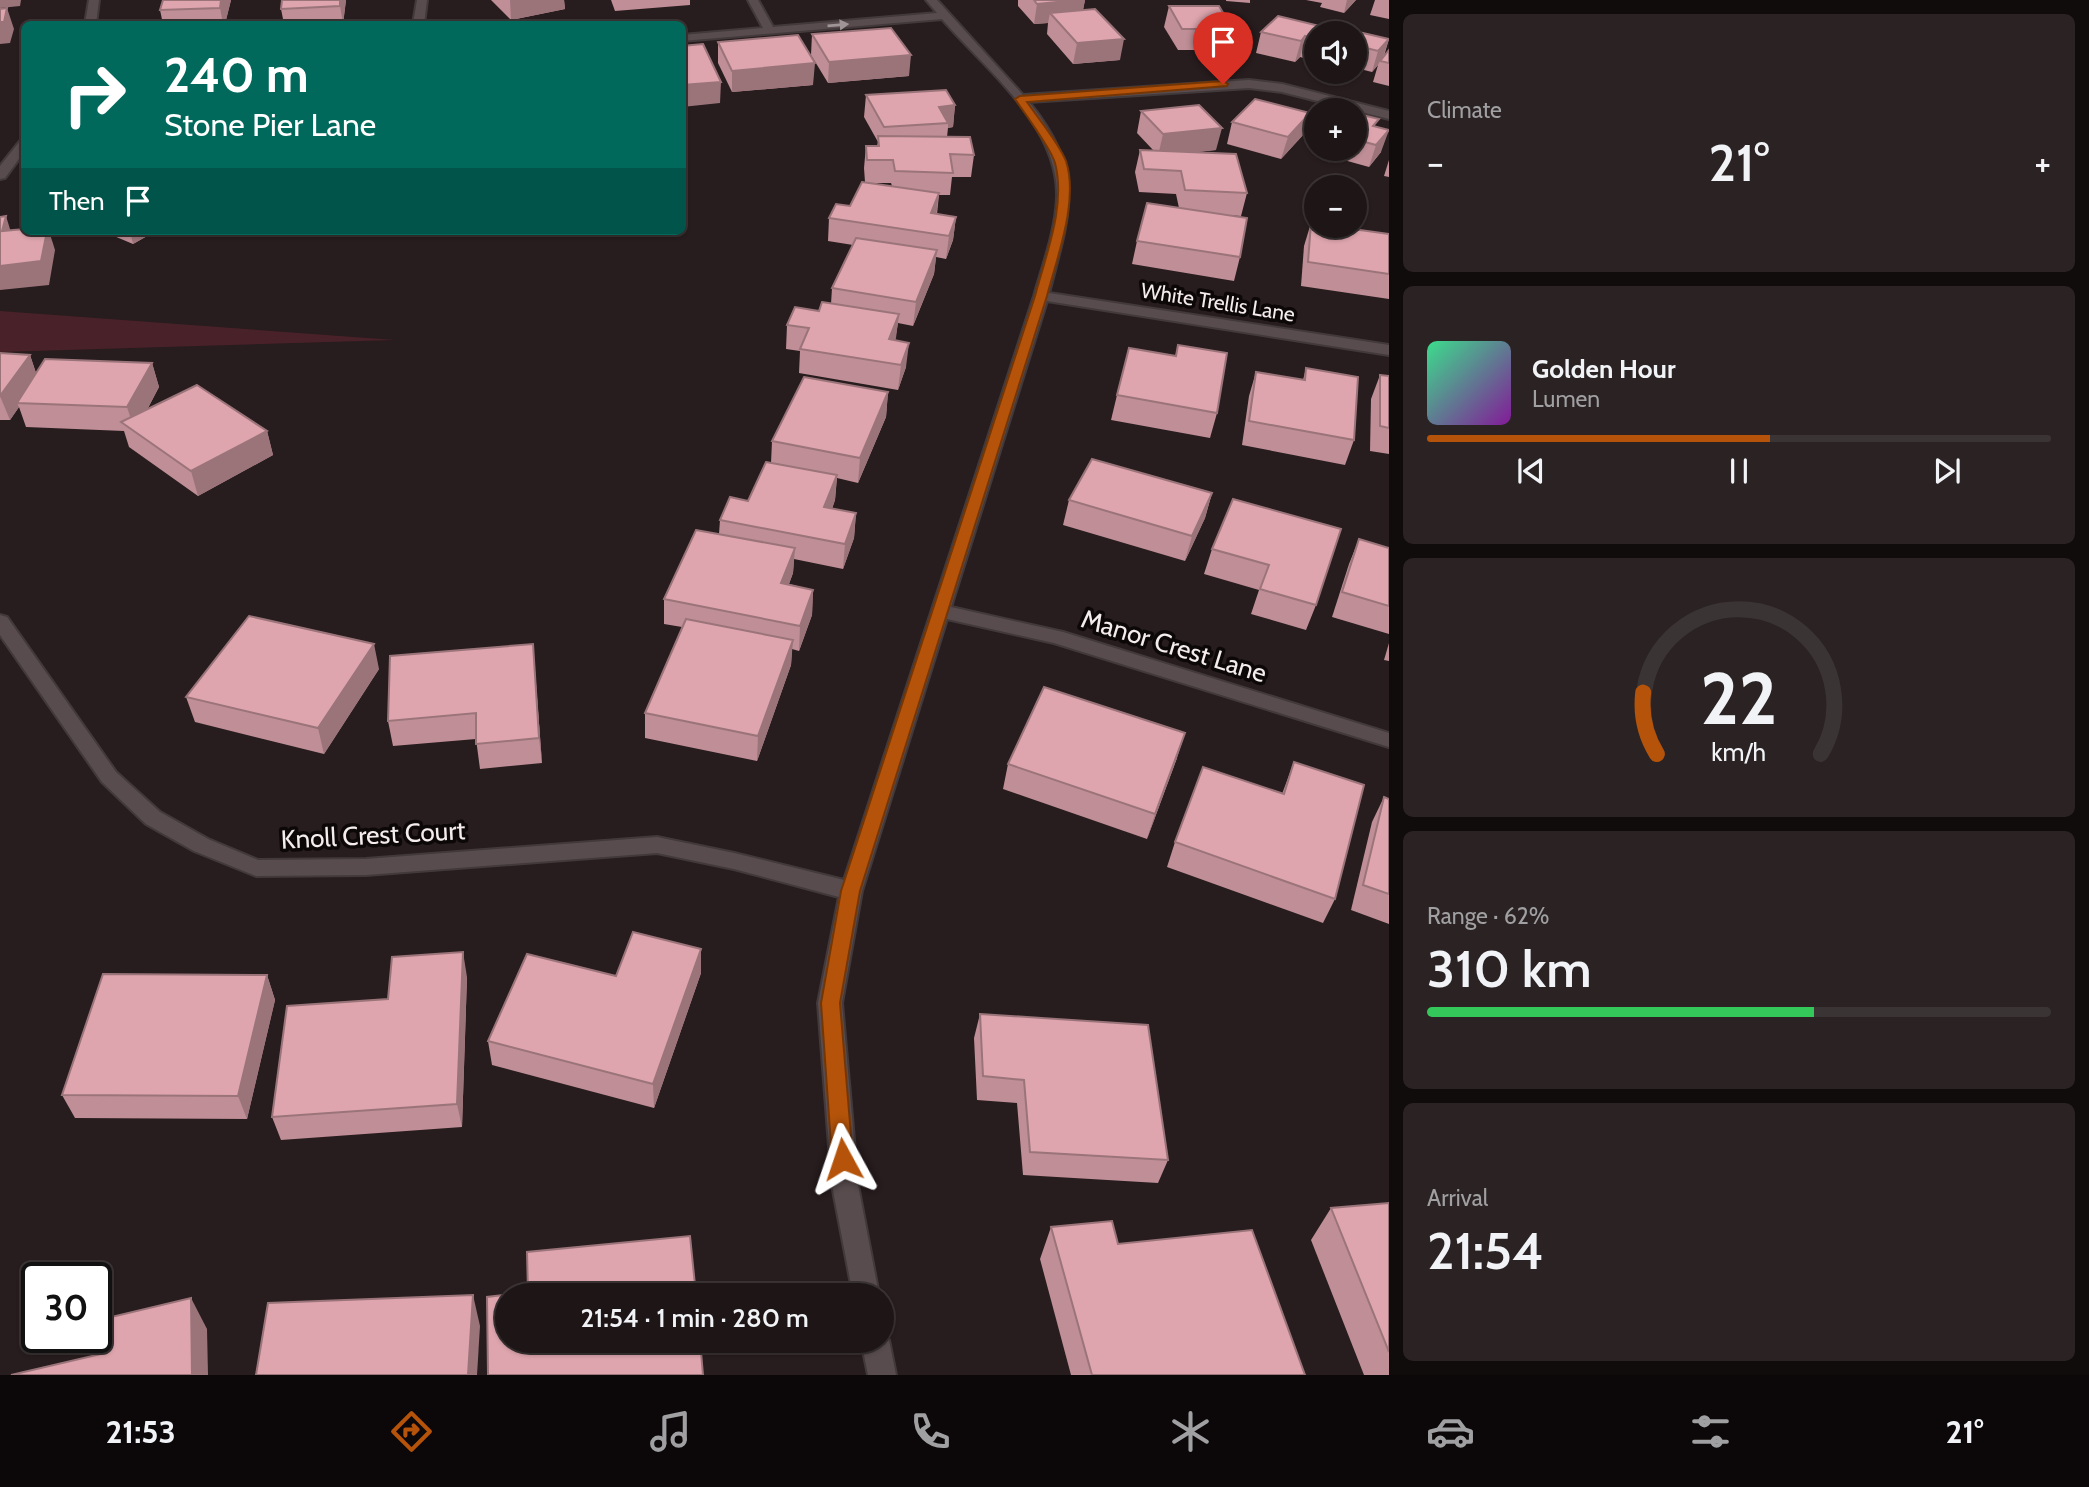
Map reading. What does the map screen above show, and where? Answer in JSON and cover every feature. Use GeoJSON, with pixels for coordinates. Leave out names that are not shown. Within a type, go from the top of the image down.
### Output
{"type":"FeatureCollection","features":[{"type":"Feature","properties":{"kind":"street"},"geometry":{"type":"LineString","coordinates":[[91,21],[94,0]]}},
{"type":"Feature","properties":{"kind":"street"},"geometry":{"type":"LineString","coordinates":[[419,21],[422,0]]}},
{"type":"Feature","properties":{"kind":"street"},"geometry":{"type":"LineString","coordinates":[[753,0],[769,31]]}},
{"type":"Feature","properties":{"kind":"street"},"geometry":{"type":"LineString","coordinates":[[864,1283],[845,1185],[831,1003],[850,891],[1041,296],[1062,214],[1060,161],[1020,99],[931,0]]}},
{"type":"Feature","properties":{"kind":"street"},"geometry":{"type":"LineString","coordinates":[[686,38],[944,16]]}},
{"type":"Feature","properties":{"kind":"street"},"geometry":{"type":"LineString","coordinates":[[1020,99],[1249,84],[1282,89],[1389,116]]}},
{"type":"Feature","properties":{"kind":"street"},"geometry":{"type":"LineString","coordinates":[[0,175],[21,148]]}},
{"type":"Feature","properties":{"kind":"street","name":"White Trellis Lane"},"geometry":{"type":"LineString","coordinates":[[1041,296],[1389,350]]}},
{"type":"Feature","properties":{"kind":"street","name":"Manor Crest Lane"},"geometry":{"type":"LineString","coordinates":[[941,611],[1056,636],[1389,740]]}},
{"type":"Feature","properties":{"kind":"street","name":"Knoll Crest Court"},"geometry":{"type":"LineString","coordinates":[[0,621],[109,777],[153,818],[201,845],[256,868],[366,867],[657,845],[734,861],[850,891]]}},
{"type":"Feature","properties":{"kind":"street"},"geometry":{"type":"LineString","coordinates":[[877,1353],[881,1375]]}},
{"type":"Feature","properties":{"kind":"shaded area"},"geometry":{"type":"Polygon","coordinates":[[[0,311],[395,340],[0,352],[0,311]]]}},
{"type":"Feature","properties":{"kind":"building"},"geometry":{"type":"Polygon","coordinates":[[[163,0],[221,0],[220,8],[160,10],[163,0]]]}},
{"type":"Feature","properties":{"kind":"building"},"geometry":{"type":"Polygon","coordinates":[[[282,0],[340,0],[340,6],[281,9],[282,0]]]}},
{"type":"Feature","properties":{"kind":"building"},"geometry":{"type":"Polygon","coordinates":[[[1034,0],[1077,0],[1037,4],[1034,0]]]}},
{"type":"Feature","properties":{"kind":"building"},"geometry":{"type":"Polygon","coordinates":[[[1169,6],[1219,6],[1233,29],[1182,29],[1169,6]]]}},
{"type":"Feature","properties":{"kind":"building"},"geometry":{"type":"Polygon","coordinates":[[[7,8],[4,22],[0,22],[0,9],[7,8]]]}},
{"type":"Feature","properties":{"kind":"building"},"geometry":{"type":"Polygon","coordinates":[[[1095,9],[1124,39],[1077,43],[1050,13],[1095,9]]]}},
{"type":"Feature","properties":{"kind":"building"},"geometry":{"type":"Polygon","coordinates":[[[1278,16],[1304,22],[1304,37],[1301,41],[1261,32],[1278,16]]]}},
{"type":"Feature","properties":{"kind":"building"},"geometry":{"type":"Polygon","coordinates":[[[891,28],[911,55],[829,62],[812,34],[891,28]]]}},
{"type":"Feature","properties":{"kind":"building"},"geometry":{"type":"Polygon","coordinates":[[[1367,34],[1389,39],[1378,51],[1367,48],[1367,34]]]}},
{"type":"Feature","properties":{"kind":"building"},"geometry":{"type":"Polygon","coordinates":[[[798,35],[815,63],[732,71],[718,42],[798,35]]]}},
{"type":"Feature","properties":{"kind":"building"},"geometry":{"type":"Polygon","coordinates":[[[703,44],[721,82],[686,85],[686,46],[703,44]]]}},
{"type":"Feature","properties":{"kind":"building"},"geometry":{"type":"Polygon","coordinates":[[[1389,50],[1389,63],[1380,61],[1389,50]]]}},
{"type":"Feature","properties":{"kind":"building"},"geometry":{"type":"Polygon","coordinates":[[[946,90],[955,105],[939,107],[948,123],[884,127],[866,95],[946,90]]]}},
{"type":"Feature","properties":{"kind":"building"},"geometry":{"type":"Polygon","coordinates":[[[1255,99],[1304,111],[1304,120],[1288,137],[1232,122],[1255,99]]]}},
{"type":"Feature","properties":{"kind":"building"},"geometry":{"type":"Polygon","coordinates":[[[1199,105],[1222,128],[1163,134],[1141,111],[1199,105]]]}},
{"type":"Feature","properties":{"kind":"building"},"geometry":{"type":"Polygon","coordinates":[[[1367,116],[1379,119],[1373,126],[1389,130],[1376,145],[1367,143],[1367,116]]]}},
{"type":"Feature","properties":{"kind":"building"},"geometry":{"type":"Polygon","coordinates":[[[878,136],[970,137],[974,155],[950,154],[953,173],[895,171],[893,160],[867,160],[866,146],[879,146],[878,136]]]}},
{"type":"Feature","properties":{"kind":"building"},"geometry":{"type":"Polygon","coordinates":[[[1140,150],[1236,154],[1247,193],[1185,190],[1181,171],[1144,169],[1140,150]]]}},
{"type":"Feature","properties":{"kind":"building"},"geometry":{"type":"Polygon","coordinates":[[[862,182],[939,193],[931,213],[956,217],[949,236],[829,218],[836,204],[850,206],[862,182]]]}},
{"type":"Feature","properties":{"kind":"building"},"geometry":{"type":"Polygon","coordinates":[[[1147,203],[1247,218],[1240,257],[1137,241],[1147,203]]]}},
{"type":"Feature","properties":{"kind":"building"},"geometry":{"type":"Polygon","coordinates":[[[6,216],[2,231],[21,229],[21,235],[46,235],[41,261],[0,266],[0,217],[6,216]]]}},
{"type":"Feature","properties":{"kind":"building"},"geometry":{"type":"Polygon","coordinates":[[[1367,231],[1389,234],[1389,274],[1308,262],[1310,238],[1367,238],[1367,231]]]}},
{"type":"Feature","properties":{"kind":"building"},"geometry":{"type":"Polygon","coordinates":[[[856,238],[937,250],[916,302],[832,288],[856,238]]]}},
{"type":"Feature","properties":{"kind":"building"},"geometry":{"type":"Polygon","coordinates":[[[822,302],[899,314],[889,339],[909,343],[901,365],[800,349],[809,328],[787,325],[795,307],[819,311],[822,302]]]}},
{"type":"Feature","properties":{"kind":"building"},"geometry":{"type":"Polygon","coordinates":[[[1178,345],[1227,353],[1217,413],[1117,395],[1129,348],[1176,356],[1178,345]]]}},
{"type":"Feature","properties":{"kind":"building"},"geometry":{"type":"Polygon","coordinates":[[[0,353],[30,355],[0,396],[0,353]]]}},
{"type":"Feature","properties":{"kind":"building"},"geometry":{"type":"Polygon","coordinates":[[[45,359],[152,363],[127,407],[17,403],[45,359]]]}},
{"type":"Feature","properties":{"kind":"building"},"geometry":{"type":"Polygon","coordinates":[[[1306,368],[1358,377],[1354,440],[1249,421],[1256,372],[1305,380],[1306,368]]]}},
{"type":"Feature","properties":{"kind":"building"},"geometry":{"type":"Polygon","coordinates":[[[1380,375],[1389,376],[1389,428],[1380,426],[1380,375]]]}},
{"type":"Feature","properties":{"kind":"building"},"geometry":{"type":"Polygon","coordinates":[[[804,377],[888,392],[860,458],[772,441],[804,377]]]}},
{"type":"Feature","properties":{"kind":"building"},"geometry":{"type":"Polygon","coordinates":[[[197,385],[267,431],[191,471],[121,422],[197,385]]]}},
{"type":"Feature","properties":{"kind":"building"},"geometry":{"type":"Polygon","coordinates":[[[1092,459],[1212,493],[1192,536],[1069,500],[1092,459]]]}},
{"type":"Feature","properties":{"kind":"building"},"geometry":{"type":"Polygon","coordinates":[[[766,462],[837,475],[824,507],[856,513],[845,544],[720,520],[730,497],[748,501],[766,462]]]}},
{"type":"Feature","properties":{"kind":"building"},"geometry":{"type":"Polygon","coordinates":[[[1233,499],[1341,529],[1316,605],[1260,589],[1269,565],[1212,549],[1233,499]]]}},
{"type":"Feature","properties":{"kind":"building"},"geometry":{"type":"Polygon","coordinates":[[[696,530],[795,548],[781,583],[813,590],[800,626],[664,599],[696,530]]]}},
{"type":"Feature","properties":{"kind":"building"},"geometry":{"type":"Polygon","coordinates":[[[1359,539],[1389,548],[1389,606],[1342,592],[1359,539]]]}},
{"type":"Feature","properties":{"kind":"building"},"geometry":{"type":"Polygon","coordinates":[[[249,616],[374,644],[318,728],[186,697],[249,616]]]}},
{"type":"Feature","properties":{"kind":"building"},"geometry":{"type":"Polygon","coordinates":[[[686,619],[793,640],[758,736],[645,713],[686,619]]]}},
{"type":"Feature","properties":{"kind":"building"},"geometry":{"type":"Polygon","coordinates":[[[533,644],[539,738],[476,744],[476,713],[388,721],[390,656],[533,644]]]}},
{"type":"Feature","properties":{"kind":"building"},"geometry":{"type":"Polygon","coordinates":[[[1044,687],[1185,733],[1155,814],[1008,764],[1044,687]]]}},
{"type":"Feature","properties":{"kind":"building"},"geometry":{"type":"Polygon","coordinates":[[[1294,762],[1364,785],[1335,899],[1175,842],[1203,767],[1284,794],[1294,762]]]}},
{"type":"Feature","properties":{"kind":"building"},"geometry":{"type":"Polygon","coordinates":[[[1384,797],[1389,799],[1389,894],[1363,885],[1384,797]]]}},
{"type":"Feature","properties":{"kind":"building"},"geometry":{"type":"Polygon","coordinates":[[[633,932],[701,949],[653,1084],[488,1041],[527,954],[616,976],[633,932]]]}},
{"type":"Feature","properties":{"kind":"building"},"geometry":{"type":"Polygon","coordinates":[[[463,952],[457,1104],[272,1117],[287,1006],[388,999],[392,957],[463,952]]]}},
{"type":"Feature","properties":{"kind":"building"},"geometry":{"type":"Polygon","coordinates":[[[103,974],[267,975],[238,1096],[62,1095],[103,974]]]}},
{"type":"Feature","properties":{"kind":"building"},"geometry":{"type":"Polygon","coordinates":[[[980,1014],[1148,1025],[1168,1160],[1030,1152],[1024,1080],[983,1076],[980,1014]]]}},
{"type":"Feature","properties":{"kind":"building"},"geometry":{"type":"Polygon","coordinates":[[[1389,1203],[1389,1352],[1331,1208],[1389,1203]]]}},
{"type":"Feature","properties":{"kind":"building"},"geometry":{"type":"Polygon","coordinates":[[[1112,1221],[1118,1244],[1252,1230],[1305,1375],[1092,1375],[1051,1227],[1112,1221]]]}},
{"type":"Feature","properties":{"kind":"building"},"geometry":{"type":"Polygon","coordinates":[[[690,1236],[695,1283],[528,1283],[527,1252],[690,1236]]]}},
{"type":"Feature","properties":{"kind":"building"},"geometry":{"type":"Polygon","coordinates":[[[473,1295],[468,1375],[256,1375],[268,1303],[473,1295]]]}},
{"type":"Feature","properties":{"kind":"building"},"geometry":{"type":"Polygon","coordinates":[[[495,1296],[495,1353],[701,1353],[703,1375],[488,1375],[487,1297],[495,1296]]]}},
{"type":"Feature","properties":{"kind":"building"},"geometry":{"type":"Polygon","coordinates":[[[191,1298],[192,1375],[11,1375],[101,1353],[112,1353],[112,1317],[191,1298]]]}},
{"type":"Feature","properties":{"kind":"route"},"geometry":{"type":"LineString","coordinates":[[843,1159],[831,1003],[850,891],[1041,296],[1062,214],[1060,161],[1020,99],[1223,84]]}}]}
